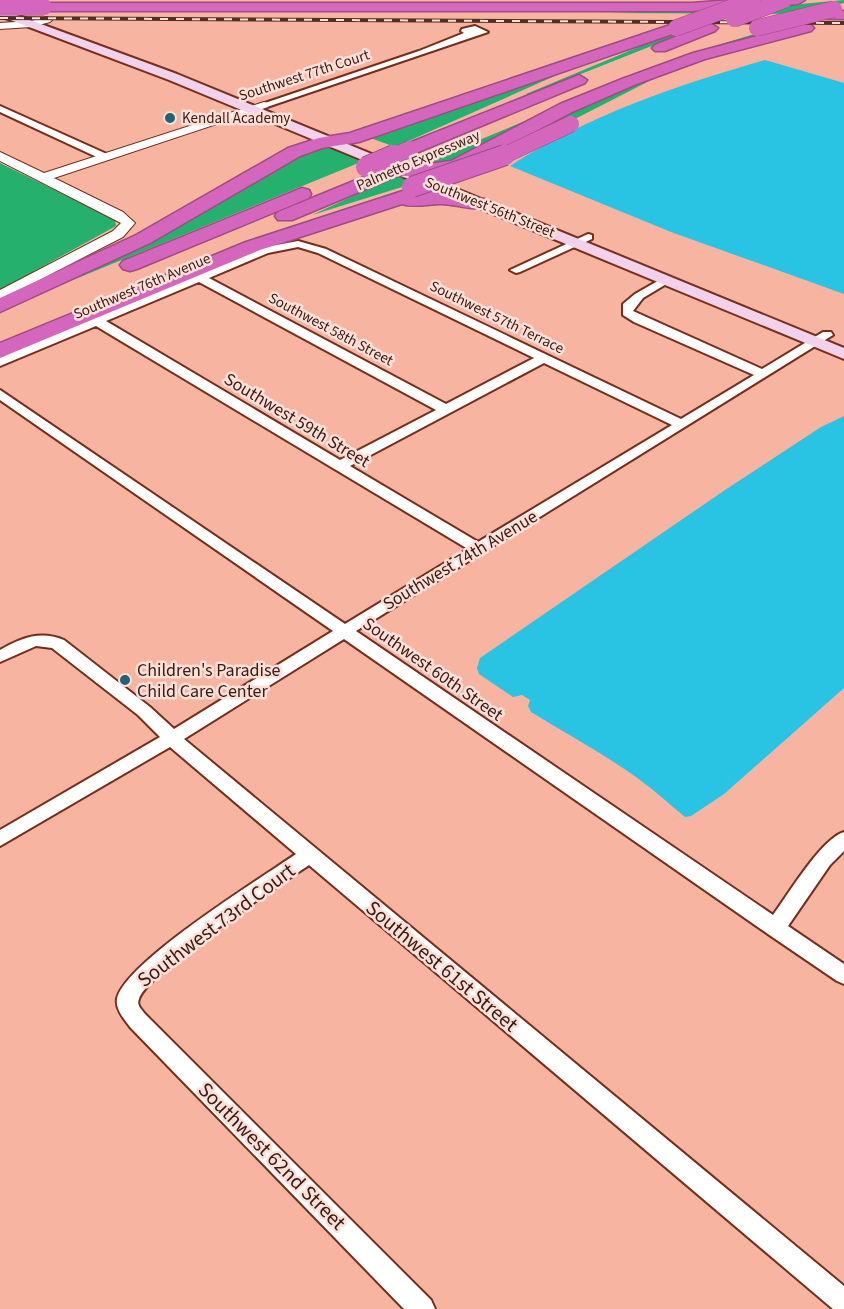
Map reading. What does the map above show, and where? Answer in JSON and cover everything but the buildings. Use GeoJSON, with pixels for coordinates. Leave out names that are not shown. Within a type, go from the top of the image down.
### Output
{"type":"FeatureCollection","features":[{"type":"Feature","properties":{"kind":"highway"},"geometry":{"type":"LineString","coordinates":[[442,3],[468,0]]}},
{"type":"Feature","properties":{"kind":"highway"},"geometry":{"type":"LineString","coordinates":[[0,2],[42,10],[698,0]]}},
{"type":"Feature","properties":{"kind":"highway"},"geometry":{"type":"LineString","coordinates":[[0,306],[152,234],[294,152],[352,138],[625,46],[752,0]]}},
{"type":"Feature","properties":{"kind":"highway","name":"Palmetto Expressway"},"geometry":{"type":"LineString","coordinates":[[426,160],[600,71],[784,0]]}},
{"type":"Feature","properties":{"kind":"highway"},"geometry":{"type":"LineString","coordinates":[[0,7],[42,10],[692,7],[798,0]]}},
{"type":"Feature","properties":{"kind":"highway"},"geometry":{"type":"LineString","coordinates":[[383,9],[507,13],[841,13]]}},
{"type":"Feature","properties":{"kind":"highway"},"geometry":{"type":"LineString","coordinates":[[176,262],[212,254],[305,220],[391,175],[426,160],[462,164],[557,113],[628,82],[760,34],[806,28],[841,13]]}},
{"type":"Feature","properties":{"kind":"highway","name":"Palmetto Expressway"},"geometry":{"type":"LineString","coordinates":[[0,336],[391,175],[647,64],[841,13]]}},
{"type":"Feature","properties":{"kind":"highway"},"geometry":{"type":"LineString","coordinates":[[391,175],[506,156],[665,75],[760,34]]}},
{"type":"Feature","properties":{"kind":"highway"},"geometry":{"type":"LineString","coordinates":[[388,202],[426,160],[440,132],[625,46]]}},
{"type":"Feature","properties":{"kind":"highway"},"geometry":{"type":"LineString","coordinates":[[294,152],[302,142],[307,126],[353,126],[402,120]]}},
{"type":"Feature","properties":{"kind":"highway"},"geometry":{"type":"LineString","coordinates":[[0,351],[244,249],[388,202],[432,198],[481,198],[475,171],[488,150]]}},
{"type":"Feature","properties":{"kind":"highway","name":"Palmetto Expressway"},"geometry":{"type":"LineString","coordinates":[[0,318],[391,175]]}},
{"type":"Feature","properties":{"kind":"main road","name":"Southwest 56th Street"},"geometry":{"type":"LineString","coordinates":[[0,2],[42,10],[257,107]]}},
{"type":"Feature","properties":{"kind":"main road","name":"Southwest 56th Street"},"geometry":{"type":"LineString","coordinates":[[0,12],[307,126],[426,160],[481,198],[822,339],[844,354]]}},
{"type":"Feature","properties":{"kind":"main road","name":"Southwest 56th Street"},"geometry":{"type":"LineString","coordinates":[[307,126],[330,142],[391,175]]}},
{"type":"Feature","properties":{"kind":"main road","name":"Southwest 56th Street"},"geometry":{"type":"LineString","coordinates":[[822,339],[844,342]]}},
{"type":"Feature","properties":{"kind":"street"},"geometry":{"type":"LineString","coordinates":[[0,26],[31,24],[42,10]]}},
{"type":"Feature","properties":{"kind":"street","name":"Southwest 77th Court"},"geometry":{"type":"LineString","coordinates":[[44,177],[422,53],[470,34]]}},
{"type":"Feature","properties":{"kind":"street"},"geometry":{"type":"LineString","coordinates":[[0,109],[105,157]]}},
{"type":"Feature","properties":{"kind":"street"},"geometry":{"type":"LineString","coordinates":[[0,156],[128,220],[128,225],[118,234],[0,296]]}},
{"type":"Feature","properties":{"kind":"street"},"geometry":{"type":"LineString","coordinates":[[516,270],[582,239]]}},
{"type":"Feature","properties":{"kind":"street","name":"Southwest 76th Avenue"},"geometry":{"type":"LineString","coordinates":[[0,362],[269,249],[298,244]]}},
{"type":"Feature","properties":{"kind":"street","name":"Southwest 57th Terrace"},"geometry":{"type":"LineString","coordinates":[[298,244],[322,250],[681,424]]}},
{"type":"Feature","properties":{"kind":"street"},"geometry":{"type":"LineString","coordinates":[[673,277],[639,296],[626,309],[638,319],[763,374]]}},
{"type":"Feature","properties":{"kind":"street","name":"Southwest 58th Street"},"geometry":{"type":"LineString","coordinates":[[200,278],[447,410]]}},
{"type":"Feature","properties":{"kind":"street","name":"Southwest 59th Street"},"geometry":{"type":"LineString","coordinates":[[97,321],[479,549]]}},
{"type":"Feature","properties":{"kind":"street","name":"Southwest 74th Avenue"},"geometry":{"type":"LineString","coordinates":[[0,839],[211,717],[681,424],[822,339]]}},
{"type":"Feature","properties":{"kind":"street"},"geometry":{"type":"LineString","coordinates":[[339,466],[544,358]]}},
{"type":"Feature","properties":{"kind":"street","name":"Southwest 60th Street"},"geometry":{"type":"LineString","coordinates":[[0,394],[844,975]]}},
{"type":"Feature","properties":{"kind":"street","name":"Southwest 61st Street"},"geometry":{"type":"LineString","coordinates":[[0,657],[36,640],[49,640],[58,644],[144,711],[185,751],[844,1302]]}},
{"type":"Feature","properties":{"kind":"street"},"geometry":{"type":"LineString","coordinates":[[776,928],[823,860],[844,839]]}},
{"type":"Feature","properties":{"kind":"street","name":"Southwest 73rd Court"},"geometry":{"type":"LineString","coordinates":[[126,1000],[133,988],[160,963],[309,855]]}},
{"type":"Feature","properties":{"kind":"street","name":"Southwest 62nd Street"},"geometry":{"type":"LineString","coordinates":[[126,1000],[138,1021],[422,1309]]}},
{"type":"Feature","properties":{"kind":"green space"},"geometry":{"type":"Polygon","coordinates":[[[844,0],[844,3],[821,8],[844,10],[844,14],[605,13],[744,9],[844,0]]]}},
{"type":"Feature","properties":{"kind":"green space"},"geometry":{"type":"Polygon","coordinates":[[[702,26],[528,95],[526,94],[684,28],[702,26]]]}},
{"type":"Feature","properties":{"kind":"green space"},"geometry":{"type":"Polygon","coordinates":[[[795,27],[707,50],[442,166],[431,160],[679,57],[767,30],[795,27]]]}},
{"type":"Feature","properties":{"kind":"green space"},"geometry":{"type":"Polygon","coordinates":[[[575,67],[395,147],[365,136],[575,67]]]}},
{"type":"Feature","properties":{"kind":"green space"},"geometry":{"type":"Polygon","coordinates":[[[663,74],[567,123],[491,157],[575,111],[663,74]]]}},
{"type":"Feature","properties":{"kind":"green space"},"geometry":{"type":"Polygon","coordinates":[[[327,145],[361,162],[41,293],[298,155],[327,145]]]}},
{"type":"Feature","properties":{"kind":"green space"},"geometry":{"type":"Polygon","coordinates":[[[0,163],[115,220],[116,226],[0,290],[0,163]]]}},
{"type":"Feature","properties":{"kind":"green space"},"geometry":{"type":"Polygon","coordinates":[[[396,176],[415,183],[312,215],[396,176]]]}},
{"type":"Feature","properties":{"kind":"water"},"geometry":{"type":"Polygon","coordinates":[[[765,60],[844,83],[844,294],[671,232],[510,166],[539,148],[601,117],[666,91],[765,60]]]}},
{"type":"Feature","properties":{"kind":"water"},"geometry":{"type":"Polygon","coordinates":[[[844,416],[844,688],[724,794],[691,816],[685,817],[624,769],[531,712],[528,706],[530,700],[522,695],[513,697],[479,674],[477,668],[480,658],[725,490],[821,427],[844,416]]]}},
{"type":"Feature","properties":{"kind":"railway"},"geometry":{"type":"LineString","coordinates":[[0,18],[844,23]]}},
{"type":"Feature","properties":{"kind":"place","name":"Kendall Academy"},"geometry":{"type":"Point","coordinates":[170,118]}},
{"type":"Feature","properties":{"kind":"place","name":"Children's Paradise Child Care Center"},"geometry":{"type":"Point","coordinates":[125,680]}}]}
